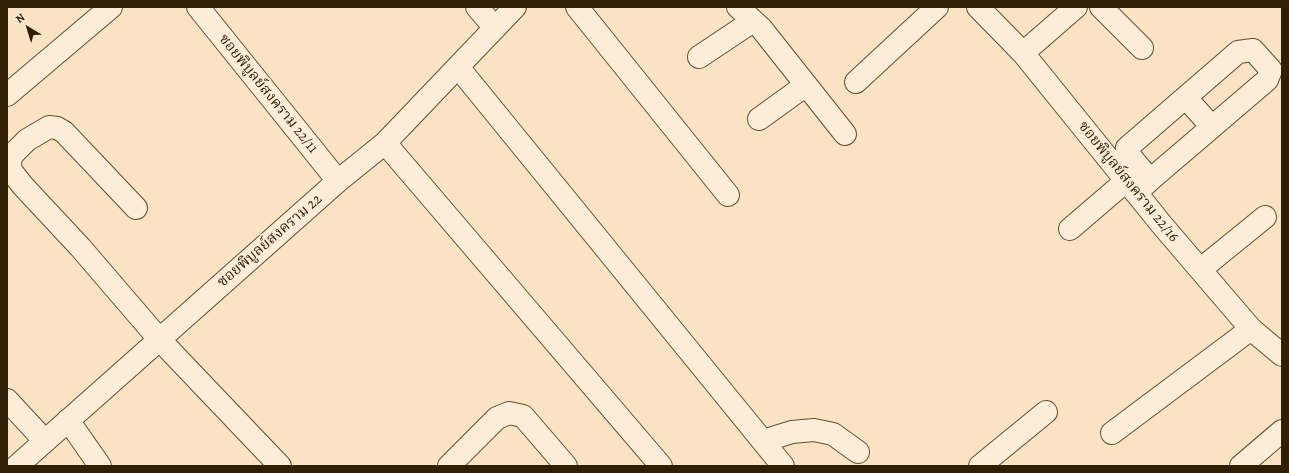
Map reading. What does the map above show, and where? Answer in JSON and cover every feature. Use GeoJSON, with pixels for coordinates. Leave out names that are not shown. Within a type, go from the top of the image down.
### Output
{"type":"FeatureCollection","features":[{"type":"Feature","properties":{"kind":"street"},"geometry":{"type":"LineString","coordinates":[[7,95],[111,7]]}},
{"type":"Feature","properties":{"kind":"street"},"geometry":{"type":"LineString","coordinates":[[477,7],[495,28]]}},
{"type":"Feature","properties":{"kind":"street","name":"ซอยพิบูลย์สงคราม 22"},"geometry":{"type":"LineString","coordinates":[[17,466],[338,181],[385,143],[515,7]]}},
{"type":"Feature","properties":{"kind":"street"},"geometry":{"type":"LineString","coordinates":[[577,7],[728,195]]}},
{"type":"Feature","properties":{"kind":"street"},"geometry":{"type":"LineString","coordinates":[[856,82],[937,7]]}},
{"type":"Feature","properties":{"kind":"street","name":"ซอยพิบูลย์สงคราม 22/16"},"geometry":{"type":"LineString","coordinates":[[978,7],[1023,53],[1137,184],[1201,269],[1251,329],[1282,354]]}},
{"type":"Feature","properties":{"kind":"street"},"geometry":{"type":"LineString","coordinates":[[1023,53],[1076,7]]}},
{"type":"Feature","properties":{"kind":"street"},"geometry":{"type":"LineString","coordinates":[[1101,7],[1142,48]]}},
{"type":"Feature","properties":{"kind":"street","name":"ซอยพิบูลย์สงคราม 22/11"},"geometry":{"type":"LineString","coordinates":[[203,9],[338,181]]}},
{"type":"Feature","properties":{"kind":"street"},"geometry":{"type":"LineString","coordinates":[[699,57],[746,14],[761,28],[845,134]]}},
{"type":"Feature","properties":{"kind":"street"},"geometry":{"type":"LineString","coordinates":[[1070,229],[1137,184],[1212,127],[1267,80],[1271,70],[1253,50],[1238,52],[1127,148],[1137,184]]}},
{"type":"Feature","properties":{"kind":"street"},"geometry":{"type":"LineString","coordinates":[[458,68],[783,466]]}},
{"type":"Feature","properties":{"kind":"street"},"geometry":{"type":"LineString","coordinates":[[759,119],[806,85]]}},
{"type":"Feature","properties":{"kind":"street"},"geometry":{"type":"LineString","coordinates":[[1186,98],[1212,127]]}},
{"type":"Feature","properties":{"kind":"street"},"geometry":{"type":"LineString","coordinates":[[136,208],[64,132],[57,128],[49,127],[27,140],[13,154],[9,163],[12,172],[22,186],[80,247],[159,339],[280,466]]}},
{"type":"Feature","properties":{"kind":"street"},"geometry":{"type":"LineString","coordinates":[[385,143],[661,466]]}},
{"type":"Feature","properties":{"kind":"street"},"geometry":{"type":"LineString","coordinates":[[1201,269],[1265,217]]}},
{"type":"Feature","properties":{"kind":"street"},"geometry":{"type":"LineString","coordinates":[[1112,434],[1251,329]]}},
{"type":"Feature","properties":{"kind":"street"},"geometry":{"type":"LineString","coordinates":[[7,400],[45,441]]}},
{"type":"Feature","properties":{"kind":"street"},"geometry":{"type":"LineString","coordinates":[[980,466],[1046,412]]}},
{"type":"Feature","properties":{"kind":"street"},"geometry":{"type":"LineString","coordinates":[[449,466],[497,418],[509,413],[523,416],[566,466]]}},
{"type":"Feature","properties":{"kind":"street"},"geometry":{"type":"LineString","coordinates":[[68,420],[100,466]]}},
{"type":"Feature","properties":{"kind":"street"},"geometry":{"type":"LineString","coordinates":[[763,441],[792,432],[814,430],[833,434],[858,452]]}},
{"type":"Feature","properties":{"kind":"street"},"geometry":{"type":"LineString","coordinates":[[1241,466],[1282,431]]}}]}
